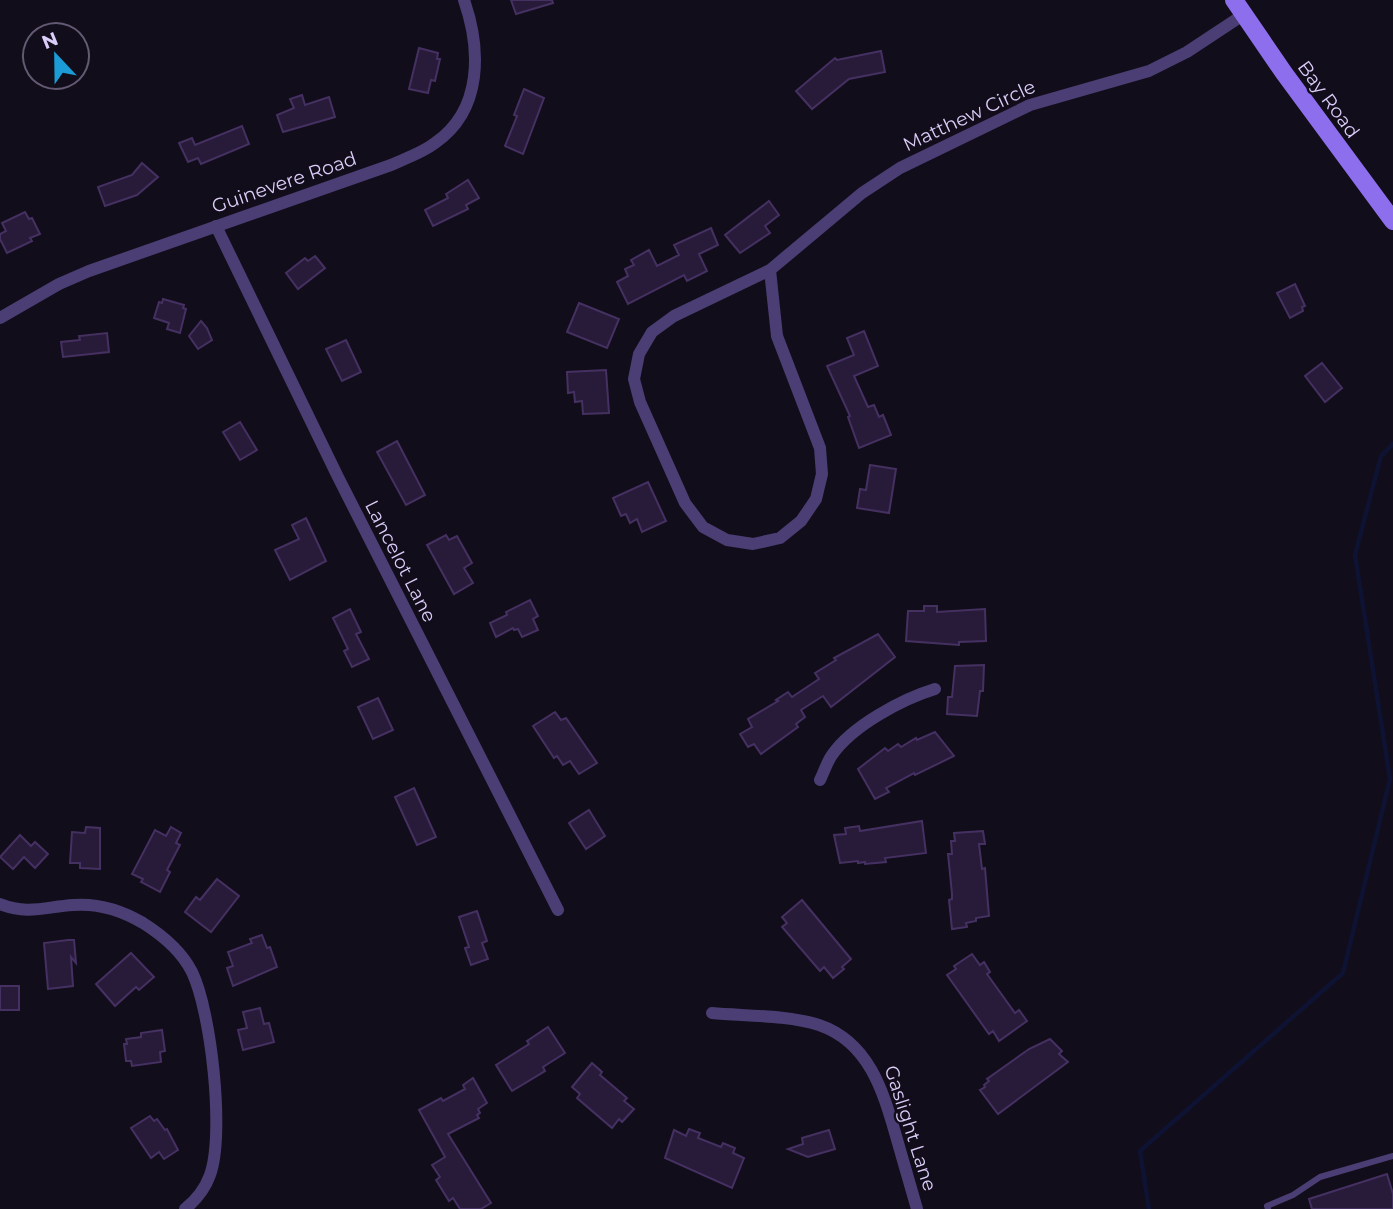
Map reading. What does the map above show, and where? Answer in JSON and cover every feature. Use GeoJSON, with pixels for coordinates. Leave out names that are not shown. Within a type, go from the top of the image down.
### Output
{"type":"FeatureCollection","features":[{"type":"Feature","properties":{"kind":"main road","name":"Bay Road"},"geometry":{"type":"LineString","coordinates":[[1237,4],[1393,221]]}},
{"type":"Feature","properties":{"kind":"street","name":"Guinevere Road"},"geometry":{"type":"LineString","coordinates":[[0,318],[81,274],[391,165],[438,142],[461,115],[474,83],[475,48],[464,0]]}},
{"type":"Feature","properties":{"kind":"street","name":"Matthew Circle"},"geometry":{"type":"LineString","coordinates":[[770,270],[777,336],[820,448],[822,474],[816,499],[802,521],[780,538],[752,544],[727,540],[703,527],[685,503],[640,402],[634,379],[639,354],[652,332],[674,316],[770,270],[862,192],[891,174],[1002,116],[1030,105],[1149,71],[1187,52],[1237,4]]}},
{"type":"Feature","properties":{"kind":"street","name":"Lancelot Lane"},"geometry":{"type":"LineString","coordinates":[[216,226],[338,477],[558,910]]}},
{"type":"Feature","properties":{"kind":"street"},"geometry":{"type":"LineString","coordinates":[[820,780],[832,755],[864,725],[899,704],[935,689]]}},
{"type":"Feature","properties":{"kind":"street"},"geometry":{"type":"LineString","coordinates":[[0,904],[34,912],[73,905],[108,906],[143,923],[171,943],[191,969],[202,996],[217,1112],[217,1148],[210,1176],[198,1198],[185,1209]]}},
{"type":"Feature","properties":{"kind":"street","name":"Gaslight Lane"},"geometry":{"type":"LineString","coordinates":[[712,1013],[810,1023],[833,1031],[853,1046],[871,1067],[884,1096],[917,1209]]}},
{"type":"Feature","properties":{"kind":"lane"},"geometry":{"type":"LineString","coordinates":[[1268,1209],[1268,1206],[1293,1195],[1320,1177],[1393,1156]]}},
{"type":"Feature","properties":{"kind":"building"},"geometry":{"type":"Polygon","coordinates":[[[511,0],[552,0],[553,3],[516,14],[511,0]]]}},
{"type":"Feature","properties":{"kind":"building"},"geometry":{"type":"Polygon","coordinates":[[[419,48],[438,53],[437,59],[440,59],[435,81],[431,80],[428,93],[409,89],[419,48]]]}},
{"type":"Feature","properties":{"kind":"building"},"geometry":{"type":"Polygon","coordinates":[[[881,51],[885,72],[849,79],[812,109],[796,91],[835,58],[837,60],[881,51]]]}},
{"type":"Feature","properties":{"kind":"building"},"geometry":{"type":"Polygon","coordinates":[[[524,89],[544,98],[523,154],[505,146],[524,89]]]}},
{"type":"Feature","properties":{"kind":"building"},"geometry":{"type":"Polygon","coordinates":[[[302,95],[305,105],[329,97],[335,117],[283,132],[277,115],[294,108],[290,99],[302,95]]]}},
{"type":"Feature","properties":{"kind":"building"},"geometry":{"type":"Polygon","coordinates":[[[242,126],[249,144],[201,164],[198,158],[188,162],[179,143],[192,138],[195,145],[242,126]]]}},
{"type":"Feature","properties":{"kind":"building"},"geometry":{"type":"Polygon","coordinates":[[[142,163],[158,177],[137,195],[105,206],[98,187],[132,175],[142,163]]]}},
{"type":"Feature","properties":{"kind":"building"},"geometry":{"type":"Polygon","coordinates":[[[468,180],[479,198],[466,205],[468,209],[433,226],[425,210],[448,198],[446,194],[468,180]]]}},
{"type":"Feature","properties":{"kind":"building"},"geometry":{"type":"Polygon","coordinates":[[[769,201],[779,215],[765,226],[770,233],[740,253],[725,235],[769,201]]]}},
{"type":"Feature","properties":{"kind":"building"},"geometry":{"type":"Polygon","coordinates":[[[25,212],[29,219],[32,218],[40,234],[7,253],[0,239],[0,234],[6,231],[2,223],[25,212]]]}},
{"type":"Feature","properties":{"kind":"building"},"geometry":{"type":"Polygon","coordinates":[[[711,228],[718,245],[699,254],[707,271],[687,281],[684,275],[628,304],[617,282],[628,276],[625,269],[634,265],[631,260],[649,250],[657,266],[679,255],[674,245],[711,228]]]}},
{"type":"Feature","properties":{"kind":"building"},"geometry":{"type":"Polygon","coordinates":[[[315,256],[325,268],[298,289],[286,273],[305,258],[308,261],[315,256]]]}},
{"type":"Feature","properties":{"kind":"building"},"geometry":{"type":"Polygon","coordinates":[[[1295,284],[1305,306],[1302,307],[1303,311],[1290,318],[1277,293],[1295,284]]]}},
{"type":"Feature","properties":{"kind":"building"},"geometry":{"type":"Polygon","coordinates":[[[163,299],[184,305],[183,308],[186,309],[180,333],[167,329],[169,323],[154,318],[159,302],[162,303],[163,299]]]}},
{"type":"Feature","properties":{"kind":"building"},"geometry":{"type":"Polygon","coordinates":[[[579,303],[619,319],[607,348],[567,332],[579,303]]]}},
{"type":"Feature","properties":{"kind":"building"},"geometry":{"type":"Polygon","coordinates":[[[201,321],[212,340],[198,349],[189,336],[201,321]]]}},
{"type":"Feature","properties":{"kind":"building"},"geometry":{"type":"Polygon","coordinates":[[[864,331],[878,366],[854,376],[868,407],[874,405],[879,417],[883,415],[891,435],[859,448],[848,417],[850,416],[827,366],[854,355],[847,338],[864,331]]]}},
{"type":"Feature","properties":{"kind":"building"},"geometry":{"type":"Polygon","coordinates":[[[107,333],[109,352],[63,357],[61,342],[80,340],[79,336],[107,333]]]}},
{"type":"Feature","properties":{"kind":"building"},"geometry":{"type":"Polygon","coordinates":[[[346,340],[361,372],[342,381],[326,349],[346,340]]]}},
{"type":"Feature","properties":{"kind":"building"},"geometry":{"type":"Polygon","coordinates":[[[1322,363],[1342,388],[1325,402],[1305,376],[1322,363]]]}},
{"type":"Feature","properties":{"kind":"building"},"geometry":{"type":"Polygon","coordinates":[[[606,370],[609,413],[583,414],[582,401],[575,402],[574,392],[568,393],[567,372],[606,370]]]}},
{"type":"Feature","properties":{"kind":"building"},"geometry":{"type":"Polygon","coordinates":[[[240,422],[257,450],[240,460],[223,432],[240,422]]]}},
{"type":"Feature","properties":{"kind":"building"},"geometry":{"type":"Polygon","coordinates":[[[397,441],[425,495],[406,505],[377,452],[397,441]]]}},
{"type":"Feature","properties":{"kind":"building"},"geometry":{"type":"Polygon","coordinates":[[[870,465],[896,469],[889,513],[857,508],[860,489],[866,490],[870,465]]]}},
{"type":"Feature","properties":{"kind":"building"},"geometry":{"type":"Polygon","coordinates":[[[648,482],[666,521],[642,532],[637,519],[630,523],[626,514],[621,516],[613,498],[648,482]]]}},
{"type":"Feature","properties":{"kind":"building"},"geometry":{"type":"Polygon","coordinates":[[[306,518],[326,561],[290,580],[275,550],[299,539],[292,525],[306,518]]]}},
{"type":"Feature","properties":{"kind":"building"},"geometry":{"type":"Polygon","coordinates":[[[446,535],[449,540],[457,536],[472,563],[464,568],[473,583],[454,594],[427,545],[446,535]]]}},
{"type":"Feature","properties":{"kind":"building"},"geometry":{"type":"Polygon","coordinates":[[[530,600],[538,616],[533,619],[538,630],[522,637],[518,629],[513,628],[496,637],[490,623],[530,600]]]}},
{"type":"Feature","properties":{"kind":"building"},"geometry":{"type":"Polygon","coordinates":[[[924,606],[937,606],[937,612],[985,609],[986,641],[959,642],[959,645],[906,641],[908,611],[924,611],[924,606]]]}},
{"type":"Feature","properties":{"kind":"building"},"geometry":{"type":"Polygon","coordinates":[[[350,609],[361,632],[356,634],[369,659],[352,667],[344,651],[348,649],[333,618],[350,609]]]}},
{"type":"Feature","properties":{"kind":"building"},"geometry":{"type":"Polygon","coordinates":[[[878,634],[895,657],[831,707],[823,696],[801,710],[805,717],[796,724],[798,727],[761,754],[754,744],[748,747],[740,734],[752,727],[748,719],[788,692],[792,697],[819,679],[815,673],[836,660],[834,658],[878,634]]]}},
{"type":"Feature","properties":{"kind":"building"},"geometry":{"type":"Polygon","coordinates":[[[984,665],[983,691],[980,691],[977,716],[947,714],[948,697],[952,697],[955,666],[984,665]]]}},
{"type":"Feature","properties":{"kind":"building"},"geometry":{"type":"Polygon","coordinates":[[[378,698],[393,730],[373,739],[358,707],[378,698]]]}},
{"type":"Feature","properties":{"kind":"building"},"geometry":{"type":"Polygon","coordinates":[[[555,712],[561,720],[566,718],[597,763],[579,774],[570,761],[563,765],[557,756],[554,758],[533,726],[555,712]]]}},
{"type":"Feature","properties":{"kind":"building"},"geometry":{"type":"Polygon","coordinates":[[[935,732],[954,756],[886,788],[889,792],[875,799],[858,769],[885,748],[888,751],[898,744],[901,747],[916,738],[917,740],[935,732]]]}},
{"type":"Feature","properties":{"kind":"building"},"geometry":{"type":"Polygon","coordinates":[[[414,788],[436,837],[417,845],[395,797],[414,788]]]}},
{"type":"Feature","properties":{"kind":"building"},"geometry":{"type":"Polygon","coordinates":[[[589,810],[605,836],[586,849],[569,823],[589,810]]]}},
{"type":"Feature","properties":{"kind":"building"},"geometry":{"type":"Polygon","coordinates":[[[922,821],[926,853],[885,858],[886,862],[840,863],[834,835],[846,834],[845,828],[859,826],[860,831],[922,821]]]}},
{"type":"Feature","properties":{"kind":"building"},"geometry":{"type":"Polygon","coordinates":[[[86,827],[100,828],[100,869],[80,868],[80,863],[70,863],[72,832],[85,833],[86,827]]]}},
{"type":"Feature","properties":{"kind":"building"},"geometry":{"type":"Polygon","coordinates":[[[171,827],[181,833],[176,843],[180,845],[167,870],[170,872],[160,892],[132,874],[155,830],[166,836],[171,827]]]}},
{"type":"Feature","properties":{"kind":"building"},"geometry":{"type":"Polygon","coordinates":[[[983,831],[985,844],[979,844],[982,869],[985,868],[989,916],[966,923],[967,927],[952,929],[948,854],[952,854],[951,841],[955,841],[954,833],[983,831]]]}},
{"type":"Feature","properties":{"kind":"building"},"geometry":{"type":"Polygon","coordinates":[[[20,835],[31,846],[35,842],[48,854],[35,868],[24,857],[13,869],[0,857],[20,835]]]}},
{"type":"Feature","properties":{"kind":"building"},"geometry":{"type":"Polygon","coordinates":[[[217,879],[239,896],[211,932],[185,912],[196,897],[200,900],[217,879]]]}},
{"type":"Feature","properties":{"kind":"building"},"geometry":{"type":"Polygon","coordinates":[[[802,900],[851,959],[833,978],[824,967],[820,971],[782,927],[787,923],[782,917],[802,900]]]}},
{"type":"Feature","properties":{"kind":"building"},"geometry":{"type":"Polygon","coordinates":[[[477,911],[487,941],[482,943],[488,959],[471,965],[465,948],[469,947],[459,917],[477,911]]]}},
{"type":"Feature","properties":{"kind":"building"},"geometry":{"type":"Polygon","coordinates":[[[262,935],[267,948],[270,947],[277,967],[233,986],[227,968],[233,966],[228,952],[252,943],[250,939],[262,935]]]}},
{"type":"Feature","properties":{"kind":"building"},"geometry":{"type":"Polygon","coordinates":[[[74,940],[76,963],[71,957],[73,986],[48,989],[44,943],[74,940]]]}},
{"type":"Feature","properties":{"kind":"building"},"geometry":{"type":"Polygon","coordinates":[[[131,953],[154,977],[139,990],[136,987],[115,1006],[96,984],[131,953]]]}},
{"type":"Feature","properties":{"kind":"building"},"geometry":{"type":"Polygon","coordinates":[[[972,954],[980,965],[984,962],[990,972],[987,974],[1015,1013],[1019,1010],[1027,1021],[999,1041],[993,1031],[989,1034],[947,975],[956,969],[954,966],[972,954]]]}},
{"type":"Feature","properties":{"kind":"building"},"geometry":{"type":"Polygon","coordinates":[[[0,986],[19,986],[19,1010],[0,1010],[0,986]]]}},
{"type":"Feature","properties":{"kind":"building"},"geometry":{"type":"Polygon","coordinates":[[[260,1008],[264,1024],[269,1023],[274,1042],[243,1050],[238,1030],[247,1028],[243,1012],[260,1008]]]}},
{"type":"Feature","properties":{"kind":"building"},"geometry":{"type":"Polygon","coordinates":[[[548,1027],[565,1053],[543,1067],[545,1071],[512,1091],[496,1065],[529,1044],[527,1041],[548,1027]]]}},
{"type":"Feature","properties":{"kind":"building"},"geometry":{"type":"Polygon","coordinates":[[[162,1030],[165,1051],[160,1052],[161,1062],[132,1066],[131,1061],[126,1061],[126,1039],[141,1037],[141,1033],[162,1030]]]}},
{"type":"Feature","properties":{"kind":"building"},"geometry":{"type":"Polygon","coordinates":[[[1050,1039],[1062,1051],[1059,1054],[1068,1062],[998,1114],[980,1090],[989,1081],[987,1079],[1029,1049],[1050,1039]]]}},
{"type":"Feature","properties":{"kind":"building"},"geometry":{"type":"Polygon","coordinates":[[[592,1063],[602,1072],[600,1075],[627,1098],[624,1101],[634,1109],[622,1122],[619,1119],[612,1128],[577,1098],[580,1094],[572,1087],[592,1063]]]}},
{"type":"Feature","properties":{"kind":"building"},"geometry":{"type":"Polygon","coordinates":[[[473,1078],[487,1103],[478,1109],[479,1118],[448,1134],[491,1203],[481,1209],[460,1209],[453,1198],[449,1201],[436,1180],[440,1177],[432,1165],[445,1157],[419,1110],[465,1089],[463,1085],[473,1078]]]}},
{"type":"Feature","properties":{"kind":"building"},"geometry":{"type":"Polygon","coordinates":[[[150,1116],[167,1129],[178,1150],[164,1159],[159,1152],[151,1158],[131,1128],[150,1116]]]}},
{"type":"Feature","properties":{"kind":"building"},"geometry":{"type":"Polygon","coordinates":[[[689,1129],[700,1133],[698,1138],[721,1147],[723,1143],[735,1148],[733,1153],[744,1158],[732,1188],[665,1158],[674,1130],[686,1136],[689,1129]]]}},
{"type":"Feature","properties":{"kind":"building"},"geometry":{"type":"Polygon","coordinates":[[[829,1130],[835,1149],[808,1157],[788,1149],[803,1144],[802,1138],[829,1130]]]}},
{"type":"Feature","properties":{"kind":"building"},"geometry":{"type":"Polygon","coordinates":[[[1387,1174],[1393,1194],[1393,1209],[1312,1209],[1309,1199],[1387,1174]]]}},
{"type":"Feature","properties":{"kind":"waterway"},"geometry":{"type":"LineString","coordinates":[[1149,1209],[1140,1151],[1343,973],[1390,779],[1355,555],[1381,456],[1393,444]]}}]}
